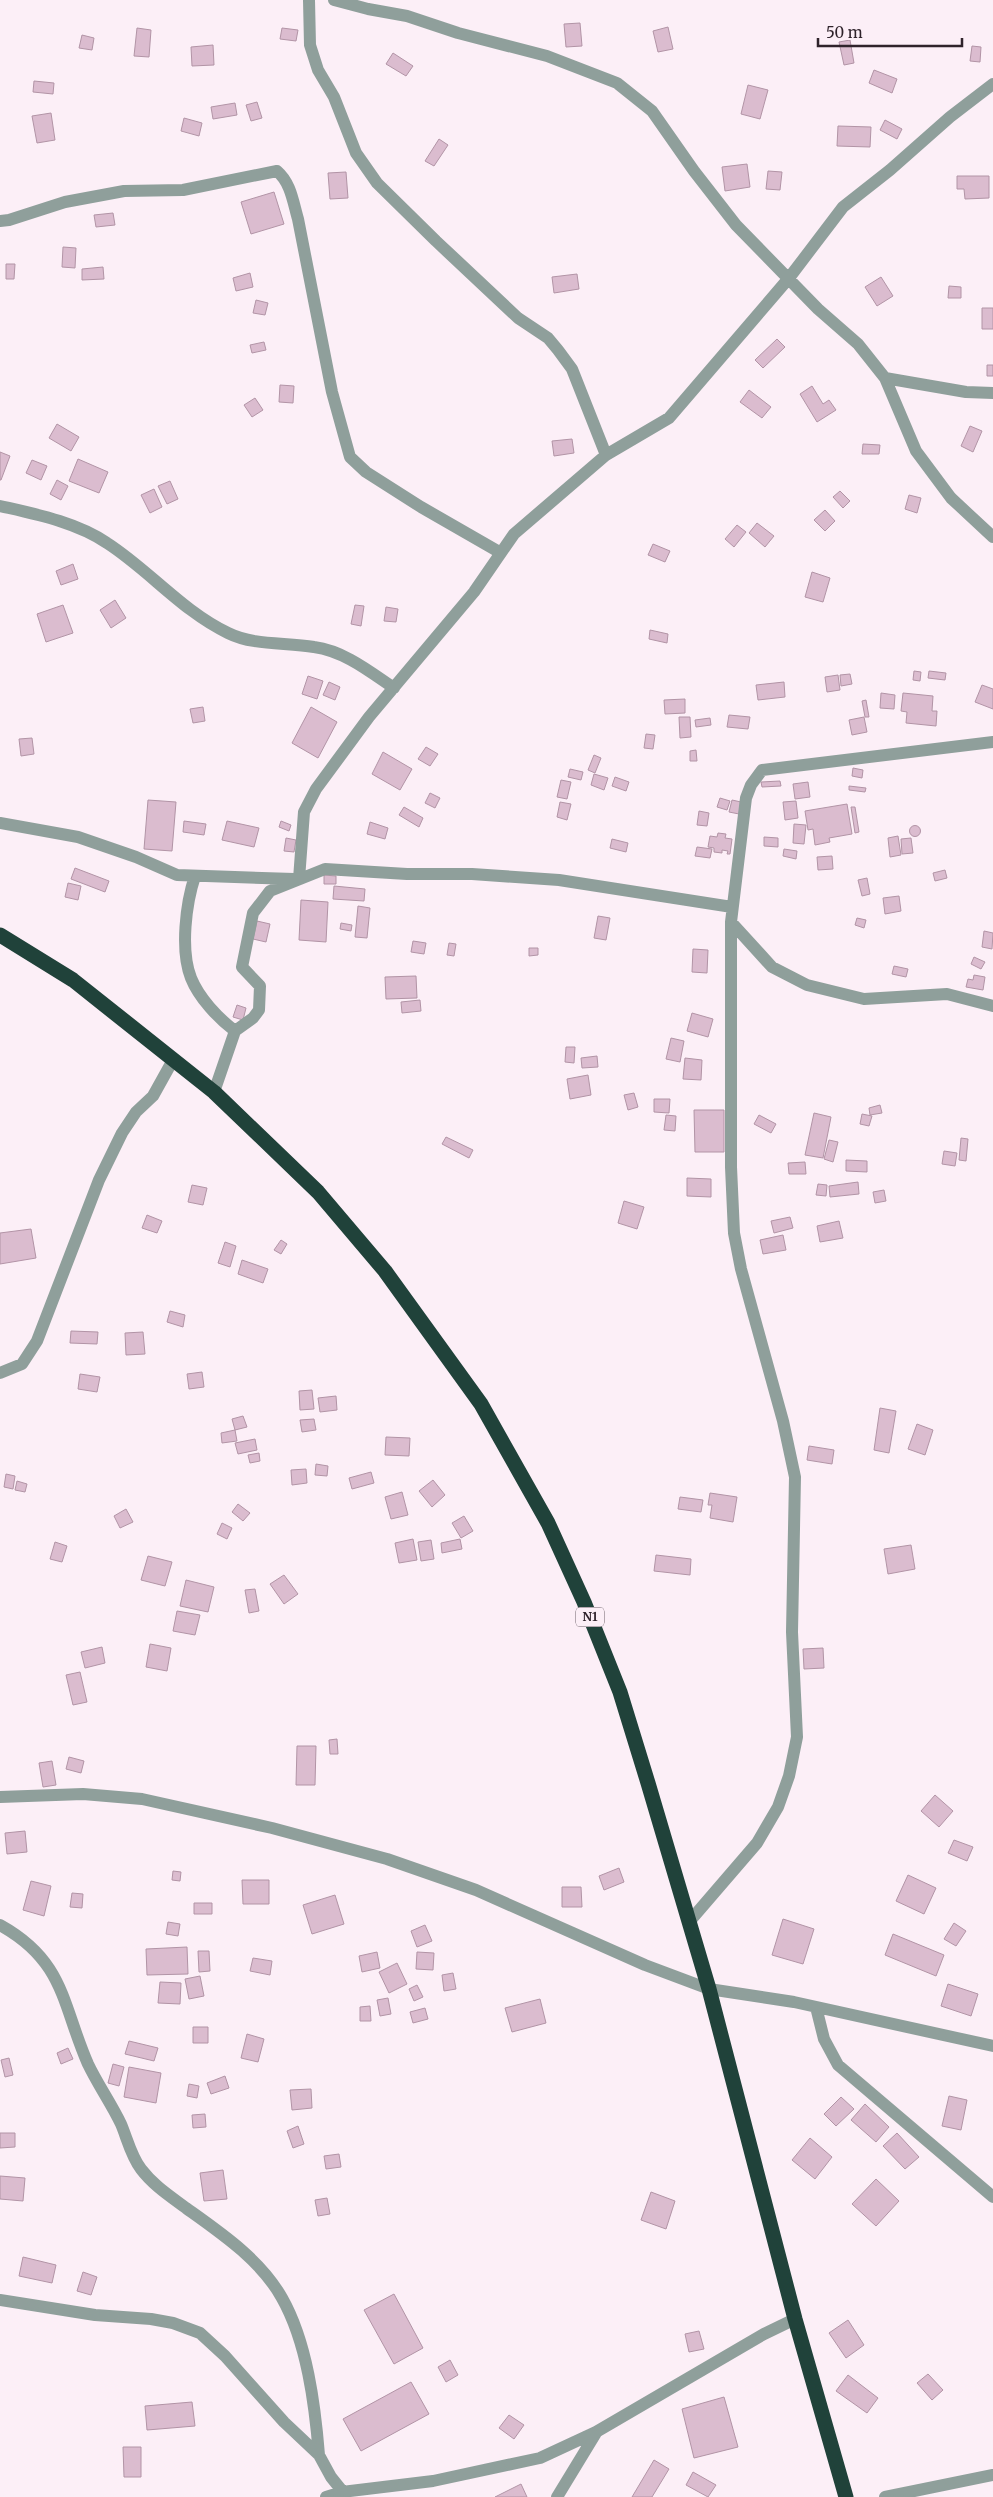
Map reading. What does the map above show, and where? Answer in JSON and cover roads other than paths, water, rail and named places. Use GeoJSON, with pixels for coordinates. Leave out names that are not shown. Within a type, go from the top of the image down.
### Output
{"type":"FeatureCollection","features":[{"type":"Feature","properties":{"kind":"highway","name":"N1"},"geometry":{"type":"LineString","coordinates":[[0,935],[73,980],[214,1092],[318,1192],[385,1271],[481,1404],[548,1523],[588,1611],[620,1692],[709,1989],[795,2319],[846,2497]]}},
{"type":"Feature","properties":{"kind":"street"},"geometry":{"type":"LineString","coordinates":[[309,0],[310,45],[318,70],[334,97],[356,153],[377,183],[436,242],[518,318],[548,338],[558,350],[572,368],[582,389],[606,455]]}},
{"type":"Feature","properties":{"kind":"street"},"geometry":{"type":"LineString","coordinates":[[334,0],[368,9],[407,16],[467,35],[547,56],[616,83],[652,111],[694,171],[736,225],[818,309],[858,344],[885,378],[916,451],[951,498],[993,537]]}},
{"type":"Feature","properties":{"kind":"street"},"geometry":{"type":"LineString","coordinates":[[299,879],[304,812],[316,789],[369,717],[474,592],[514,534],[606,455],[669,418],[788,278],[843,207],[993,84]]}},
{"type":"Feature","properties":{"kind":"street"},"geometry":{"type":"LineString","coordinates":[[0,221],[9,220],[65,202],[124,191],[183,190],[276,171],[283,177],[291,192],[298,219],[332,392],[350,457],[366,472],[421,507],[501,553]]}},
{"type":"Feature","properties":{"kind":"street"},"geometry":{"type":"LineString","coordinates":[[885,378],[966,392],[993,393]]}},
{"type":"Feature","properties":{"kind":"street"},"geometry":{"type":"LineString","coordinates":[[0,506],[42,515],[99,537],[195,614],[228,633],[245,640],[316,647],[356,662],[394,688]]}},
{"type":"Feature","properties":{"kind":"street"},"geometry":{"type":"LineString","coordinates":[[689,1922],[757,1843],[778,1807],[789,1776],[797,1736],[792,1632],[795,1477],[784,1421],[741,1270],[734,1234],[731,1167],[731,922],[746,798],[751,785],[762,770],[993,742]]}},
{"type":"Feature","properties":{"kind":"street"},"geometry":{"type":"LineString","coordinates":[[0,823],[78,837],[136,857],[177,875],[299,879]]}},
{"type":"Feature","properties":{"kind":"street"},"geometry":{"type":"LineString","coordinates":[[214,1092],[235,1031],[253,1018],[259,1010],[260,986],[242,967],[252,913],[270,891],[299,879],[325,870],[407,874],[472,874],[559,880],[732,906]]}},
{"type":"Feature","properties":{"kind":"street"},"geometry":{"type":"LineString","coordinates":[[195,876],[188,895],[185,934],[190,976],[203,998],[235,1031]]}},
{"type":"Feature","properties":{"kind":"street"},"geometry":{"type":"LineString","coordinates":[[731,922],[772,967],[808,985],[864,999],[947,994],[993,1006]]}},
{"type":"Feature","properties":{"kind":"street"},"geometry":{"type":"LineString","coordinates":[[0,1372],[22,1364],[37,1341],[85,1210],[110,1157],[122,1133],[136,1112],[153,1096],[173,1060]]}},
{"type":"Feature","properties":{"kind":"street"},"geometry":{"type":"LineString","coordinates":[[0,1797],[59,1794],[142,1799],[272,1828],[387,1859],[476,1890],[645,1965],[709,1989],[816,2006],[993,2046]]}},
{"type":"Feature","properties":{"kind":"street"},"geometry":{"type":"LineString","coordinates":[[0,1925],[33,1949],[51,1969],[62,1989],[88,2063],[115,2111],[140,2168],[166,2194],[248,2256],[282,2297],[289,2312],[307,2367],[317,2422],[319,2455]]}},
{"type":"Feature","properties":{"kind":"street"},"geometry":{"type":"LineString","coordinates":[[816,2006],[824,2039],[838,2065],[993,2197]]}},
{"type":"Feature","properties":{"kind":"street"},"geometry":{"type":"LineString","coordinates":[[0,2300],[94,2315],[151,2319],[173,2323],[200,2333],[225,2356],[284,2422],[319,2455],[331,2477],[344,2494]]}},
{"type":"Feature","properties":{"kind":"street"},"geometry":{"type":"LineString","coordinates":[[326,2497],[433,2481],[540,2458],[596,2432],[755,2339],[795,2319]]}},
{"type":"Feature","properties":{"kind":"street"},"geometry":{"type":"LineString","coordinates":[[557,2497],[596,2432]]}},
{"type":"Feature","properties":{"kind":"street"},"geometry":{"type":"LineString","coordinates":[[885,2497],[993,2474]]}}]}
